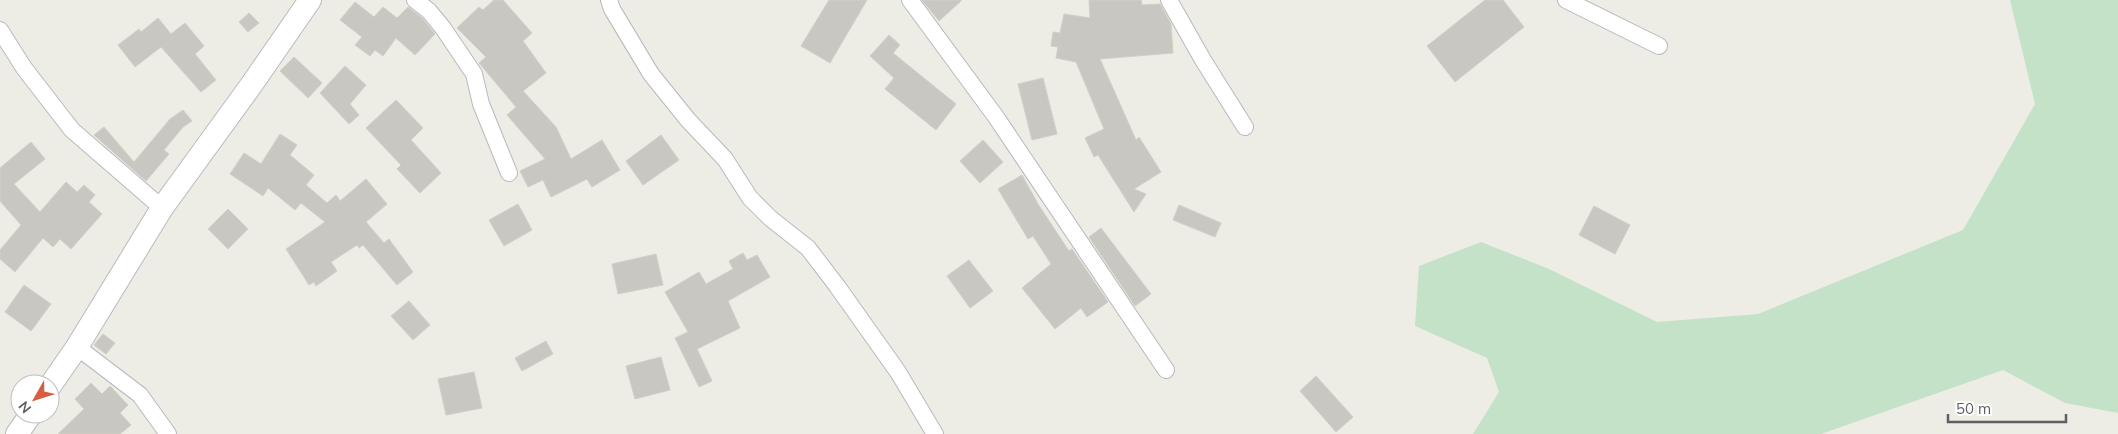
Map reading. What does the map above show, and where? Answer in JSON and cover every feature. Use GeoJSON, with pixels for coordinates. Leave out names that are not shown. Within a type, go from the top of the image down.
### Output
{"type":"FeatureCollection","features":[{"type":"Feature","properties":{"kind":"main road"},"geometry":{"type":"LineString","coordinates":[[58,374],[77,347],[162,208],[310,0]]}},
{"type":"Feature","properties":{"kind":"street"},"geometry":{"type":"LineString","coordinates":[[415,0],[429,11],[474,74],[481,104],[509,173]]}},
{"type":"Feature","properties":{"kind":"street"},"geometry":{"type":"LineString","coordinates":[[609,0],[612,9],[658,82],[688,120],[725,159],[750,198],[770,218],[808,248],[837,286],[898,372],[935,434]]}},
{"type":"Feature","properties":{"kind":"street"},"geometry":{"type":"LineString","coordinates":[[910,0],[996,117],[1166,370]]}},
{"type":"Feature","properties":{"kind":"street"},"geometry":{"type":"LineString","coordinates":[[1169,0],[1203,60],[1245,127]]}},
{"type":"Feature","properties":{"kind":"street"},"geometry":{"type":"LineString","coordinates":[[1566,0],[1660,46]]}},
{"type":"Feature","properties":{"kind":"street"},"geometry":{"type":"LineString","coordinates":[[0,30],[24,68],[72,130],[162,208]]}},
{"type":"Feature","properties":{"kind":"street"},"geometry":{"type":"LineString","coordinates":[[77,347],[140,395],[168,434]]}},
{"type":"Feature","properties":{"kind":"green space"},"geometry":{"type":"Polygon","coordinates":[[[2010,0],[2118,0],[2118,413],[2065,403],[2003,370],[1821,434],[1473,434],[1499,392],[1487,358],[1415,326],[1419,266],[1481,242],[1549,269],[1657,322],[1758,314],[1963,230],[2035,104],[2010,0]]]}},
{"type":"Feature","properties":{"kind":"building"},"geometry":{"type":"Polygon","coordinates":[[[494,0],[503,0],[532,33],[523,41],[546,73],[523,91],[556,127],[571,159],[602,140],[620,170],[592,187],[587,179],[551,197],[543,180],[528,187],[520,171],[545,159],[507,115],[516,107],[479,63],[486,57],[457,28],[479,7],[483,10],[494,0]]]}},
{"type":"Feature","properties":{"kind":"building"},"geometry":{"type":"Polygon","coordinates":[[[829,0],[867,0],[830,63],[801,46],[829,0]]]}},
{"type":"Feature","properties":{"kind":"building"},"geometry":{"type":"Polygon","coordinates":[[[922,0],[962,0],[939,21],[922,0]]]}},
{"type":"Feature","properties":{"kind":"building"},"geometry":{"type":"Polygon","coordinates":[[[1089,0],[1141,0],[1142,5],[1160,4],[1171,24],[1173,53],[1100,59],[1136,140],[1139,137],[1161,172],[1134,189],[1146,194],[1134,212],[1098,155],[1094,157],[1085,138],[1104,129],[1076,62],[1056,58],[1058,47],[1051,46],[1053,32],[1060,33],[1064,14],[1090,18],[1089,0]]]}},
{"type":"Feature","properties":{"kind":"building"},"geometry":{"type":"Polygon","coordinates":[[[1485,0],[1503,0],[1524,27],[1455,82],[1427,46],[1485,0]]]}},
{"type":"Feature","properties":{"kind":"building"},"geometry":{"type":"Polygon","coordinates":[[[355,2],[374,17],[383,7],[397,18],[408,7],[422,18],[435,34],[415,55],[396,38],[383,56],[375,50],[370,56],[355,45],[362,37],[340,20],[355,2]]]}},
{"type":"Feature","properties":{"kind":"building"},"geometry":{"type":"Polygon","coordinates":[[[249,13],[259,23],[248,32],[239,22],[249,13]]]}},
{"type":"Feature","properties":{"kind":"building"},"geometry":{"type":"Polygon","coordinates":[[[158,18],[171,34],[185,23],[204,46],[195,54],[216,80],[201,92],[161,47],[135,67],[118,45],[139,29],[141,32],[158,18]]]}},
{"type":"Feature","properties":{"kind":"building"},"geometry":{"type":"Polygon","coordinates":[[[889,35],[900,45],[893,53],[956,104],[936,130],[885,89],[894,78],[870,56],[889,35]]]}},
{"type":"Feature","properties":{"kind":"building"},"geometry":{"type":"Polygon","coordinates":[[[294,57],[322,83],[308,98],[280,71],[294,57]]]}},
{"type":"Feature","properties":{"kind":"building"},"geometry":{"type":"Polygon","coordinates":[[[345,66],[366,85],[350,104],[359,115],[349,124],[320,93],[345,66]]]}},
{"type":"Feature","properties":{"kind":"building"},"geometry":{"type":"Polygon","coordinates":[[[1043,78],[1057,134],[1032,140],[1018,84],[1043,78]]]}},
{"type":"Feature","properties":{"kind":"building"},"geometry":{"type":"Polygon","coordinates":[[[396,100],[423,128],[411,140],[441,173],[420,193],[397,169],[401,165],[366,128],[396,100]]]}},
{"type":"Feature","properties":{"kind":"building"},"geometry":{"type":"Polygon","coordinates":[[[183,110],[192,121],[183,127],[164,150],[169,154],[146,181],[94,135],[104,127],[134,162],[170,119],[183,110]]]}},
{"type":"Feature","properties":{"kind":"building"},"geometry":{"type":"Polygon","coordinates":[[[280,134],[297,145],[290,155],[314,175],[306,185],[327,203],[336,195],[340,201],[366,179],[387,204],[366,222],[384,243],[389,239],[413,272],[397,285],[363,245],[359,248],[357,245],[331,262],[337,271],[316,286],[314,282],[309,285],[286,249],[325,222],[301,203],[295,210],[268,188],[263,196],[230,174],[244,153],[261,164],[280,134]]]}},
{"type":"Feature","properties":{"kind":"building"},"geometry":{"type":"Polygon","coordinates":[[[661,135],[679,160],[643,185],[626,161],[661,135]]]}},
{"type":"Feature","properties":{"kind":"building"},"geometry":{"type":"Polygon","coordinates":[[[983,140],[1003,162],[980,183],[960,161],[983,140]]]}},
{"type":"Feature","properties":{"kind":"building"},"geometry":{"type":"Polygon","coordinates":[[[31,142],[45,159],[14,184],[40,212],[66,182],[77,192],[84,185],[95,195],[89,202],[102,214],[71,249],[60,239],[53,247],[43,238],[15,272],[0,259],[0,250],[21,225],[0,201],[0,168],[31,142]]]}},
{"type":"Feature","properties":{"kind":"building"},"geometry":{"type":"Polygon","coordinates":[[[1022,175],[1038,204],[1069,251],[1072,249],[1108,302],[1087,317],[1081,308],[1055,329],[1022,288],[1051,264],[1033,236],[1028,239],[998,189],[1022,175]]]}},
{"type":"Feature","properties":{"kind":"building"},"geometry":{"type":"Polygon","coordinates":[[[518,204],[532,230],[504,246],[489,220],[518,204]]]}},
{"type":"Feature","properties":{"kind":"building"},"geometry":{"type":"Polygon","coordinates":[[[1179,205],[1221,223],[1215,237],[1173,220],[1179,205]]]}},
{"type":"Feature","properties":{"kind":"building"},"geometry":{"type":"Polygon","coordinates":[[[1594,206],[1630,225],[1615,254],[1579,235],[1594,206]]]}},
{"type":"Feature","properties":{"kind":"building"},"geometry":{"type":"Polygon","coordinates":[[[228,209],[248,229],[228,249],[208,229],[228,209]]]}},
{"type":"Feature","properties":{"kind":"building"},"geometry":{"type":"Polygon","coordinates":[[[1101,228],[1151,294],[1135,306],[1089,237],[1101,228]]]}},
{"type":"Feature","properties":{"kind":"building"},"geometry":{"type":"Polygon","coordinates":[[[743,253],[747,260],[757,255],[770,277],[728,301],[740,328],[697,349],[712,381],[699,387],[675,338],[688,332],[665,292],[699,272],[706,284],[733,269],[729,261],[743,253]]]}},
{"type":"Feature","properties":{"kind":"building"},"geometry":{"type":"Polygon","coordinates":[[[656,254],[663,285],[618,294],[612,264],[656,254]]]}},
{"type":"Feature","properties":{"kind":"building"},"geometry":{"type":"Polygon","coordinates":[[[969,260],[993,291],[970,308],[947,276],[969,260]]]}},
{"type":"Feature","properties":{"kind":"building"},"geometry":{"type":"Polygon","coordinates":[[[24,285],[51,304],[31,331],[5,312],[24,285]]]}},
{"type":"Feature","properties":{"kind":"building"},"geometry":{"type":"Polygon","coordinates":[[[409,301],[430,325],[413,340],[391,316],[409,301]]]}},
{"type":"Feature","properties":{"kind":"building"},"geometry":{"type":"Polygon","coordinates":[[[103,334],[115,343],[106,354],[94,345],[103,334]]]}},
{"type":"Feature","properties":{"kind":"building"},"geometry":{"type":"Polygon","coordinates":[[[546,341],[553,354],[522,371],[515,358],[546,341]]]}},
{"type":"Feature","properties":{"kind":"building"},"geometry":{"type":"Polygon","coordinates":[[[661,357],[670,390],[635,399],[626,366],[661,357]]]}},
{"type":"Feature","properties":{"kind":"building"},"geometry":{"type":"Polygon","coordinates":[[[474,372],[482,408],[446,415],[438,379],[474,372]]]}},
{"type":"Feature","properties":{"kind":"building"},"geometry":{"type":"Polygon","coordinates":[[[1316,376],[1353,417],[1336,432],[1300,391],[1316,376]]]}},
{"type":"Feature","properties":{"kind":"building"},"geometry":{"type":"Polygon","coordinates":[[[91,383],[102,394],[110,386],[128,405],[120,413],[131,425],[120,434],[58,434],[84,409],[75,399],[91,383]]]}}]}
